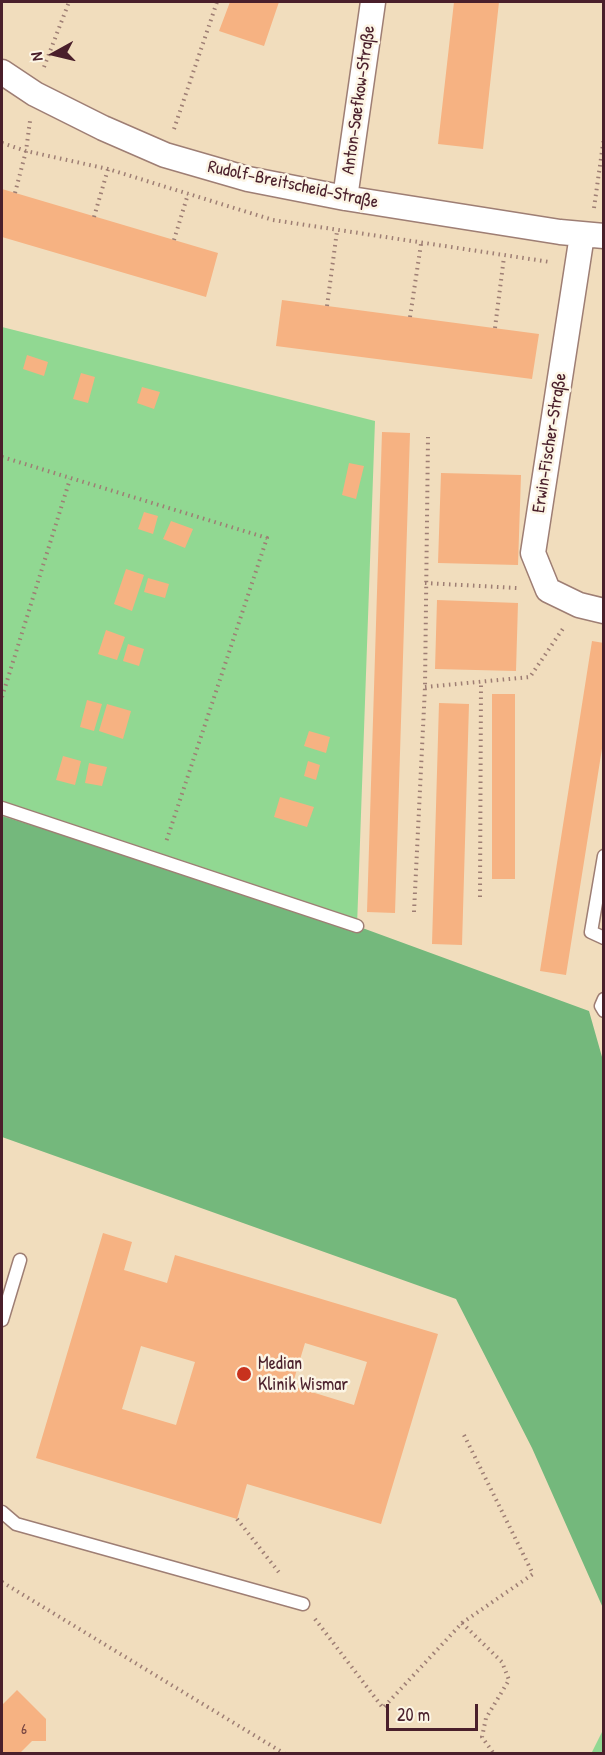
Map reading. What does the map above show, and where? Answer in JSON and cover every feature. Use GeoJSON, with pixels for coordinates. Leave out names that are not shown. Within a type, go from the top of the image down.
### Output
{"type":"FeatureCollection","features":[{"type":"Feature","properties":{"kind":"street","name":"Anton-Saefkow-Straße"},"geometry":{"type":"LineString","coordinates":[[345,198],[373,2]]}},
{"type":"Feature","properties":{"kind":"street","name":"Rudolf-Breitscheid-Straße"},"geometry":{"type":"LineString","coordinates":[[2,72],[34,94],[165,155],[248,179],[345,198],[592,235]]}},
{"type":"Feature","properties":{"kind":"street","name":"Erwin-Fischer-Straße"},"geometry":{"type":"LineString","coordinates":[[548,590],[533,553],[592,235]]}},
{"type":"Feature","properties":{"kind":"street"},"geometry":{"type":"LineString","coordinates":[[548,590],[579,604],[603,611]]}},
{"type":"Feature","properties":{"kind":"lane"},"geometry":{"type":"LineString","coordinates":[[2,808],[357,926]]}},
{"type":"Feature","properties":{"kind":"lane"},"geometry":{"type":"LineString","coordinates":[[603,856],[591,932],[603,938]]}},
{"type":"Feature","properties":{"kind":"lane"},"geometry":{"type":"LineString","coordinates":[[603,999],[601,1006],[603,1011]]}},
{"type":"Feature","properties":{"kind":"lane"},"geometry":{"type":"LineString","coordinates":[[2,1320],[20,1260]]}},
{"type":"Feature","properties":{"kind":"lane"},"geometry":{"type":"LineString","coordinates":[[2,1512],[16,1524],[303,1604]]}},
{"type":"Feature","properties":{"kind":"path"},"geometry":{"type":"LineString","coordinates":[[34,94],[69,2]]}},
{"type":"Feature","properties":{"kind":"path"},"geometry":{"type":"LineString","coordinates":[[165,155],[217,2]]}},
{"type":"Feature","properties":{"kind":"path"},"geometry":{"type":"LineString","coordinates":[[592,235],[603,137]]}},
{"type":"Feature","properties":{"kind":"path"},"geometry":{"type":"LineString","coordinates":[[15,193],[26,151]]}},
{"type":"Feature","properties":{"kind":"path"},"geometry":{"type":"LineString","coordinates":[[94,216],[108,170]]}},
{"type":"Feature","properties":{"kind":"path"},"geometry":{"type":"LineString","coordinates":[[174,240],[188,194]]}},
{"type":"Feature","properties":{"kind":"path"},"geometry":{"type":"LineString","coordinates":[[327,306],[337,231]]}},
{"type":"Feature","properties":{"kind":"path"},"geometry":{"type":"LineString","coordinates":[[410,317],[420,244]]}},
{"type":"Feature","properties":{"kind":"path"},"geometry":{"type":"LineString","coordinates":[[495,328],[504,257]]}},
{"type":"Feature","properties":{"kind":"path"},"geometry":{"type":"LineString","coordinates":[[414,912],[425,687],[428,437]]}},
{"type":"Feature","properties":{"kind":"path"},"geometry":{"type":"LineString","coordinates":[[2,457],[267,538],[160,860]]}},
{"type":"Feature","properties":{"kind":"path"},"geometry":{"type":"LineString","coordinates":[[2,697],[70,479]]}},
{"type":"Feature","properties":{"kind":"path"},"geometry":{"type":"LineString","coordinates":[[425,583],[548,590]]}},
{"type":"Feature","properties":{"kind":"path"},"geometry":{"type":"LineString","coordinates":[[425,687],[530,677],[579,604]]}},
{"type":"Feature","properties":{"kind":"path"},"geometry":{"type":"LineString","coordinates":[[480,682],[480,897]]}},
{"type":"Feature","properties":{"kind":"path"},"geometry":{"type":"LineString","coordinates":[[237,1519],[383,1708],[462,1623],[533,1574],[462,1431]]}},
{"type":"Feature","properties":{"kind":"path"},"geometry":{"type":"LineString","coordinates":[[2,1582],[285,1754]]}},
{"type":"Feature","properties":{"kind":"path"},"geometry":{"type":"LineString","coordinates":[[462,1623],[502,1662],[509,1680],[486,1718],[482,1737],[494,1754]]}},
{"type":"Feature","properties":{"kind":"green space"},"geometry":{"type":"Polygon","coordinates":[[[2,327],[375,421],[357,926],[2,816],[2,327]]]}},
{"type":"Feature","properties":{"kind":"green space"},"geometry":{"type":"Polygon","coordinates":[[[2,816],[357,926],[589,1011],[604,1064],[603,1608],[532,1448],[456,1299],[2,1137],[2,816]]]}},
{"type":"Feature","properties":{"kind":"green space"},"geometry":{"type":"Polygon","coordinates":[[[603,1730],[603,1753],[594,1753],[592,1752],[603,1730]]]}},
{"type":"Feature","properties":{"kind":"building"},"geometry":{"type":"Polygon","coordinates":[[[230,2],[279,2],[264,46],[219,31],[230,2]]]}},
{"type":"Feature","properties":{"kind":"building"},"geometry":{"type":"Polygon","coordinates":[[[454,2],[499,2],[483,149],[438,144],[454,2]]]}},
{"type":"Feature","properties":{"kind":"building"},"geometry":{"type":"Polygon","coordinates":[[[2,189],[218,253],[206,297],[2,237],[2,189]]]}},
{"type":"Feature","properties":{"kind":"building"},"geometry":{"type":"Polygon","coordinates":[[[282,300],[539,334],[532,379],[276,346],[282,300]]]}},
{"type":"Feature","properties":{"kind":"building"},"geometry":{"type":"Polygon","coordinates":[[[27,355],[48,362],[44,376],[23,369],[27,355]]]}},
{"type":"Feature","properties":{"kind":"building"},"geometry":{"type":"Polygon","coordinates":[[[81,373],[95,377],[88,403],[73,399],[81,373]]]}},
{"type":"Feature","properties":{"kind":"building"},"geometry":{"type":"Polygon","coordinates":[[[142,387],[160,392],[154,409],[137,403],[142,387]]]}},
{"type":"Feature","properties":{"kind":"building"},"geometry":{"type":"Polygon","coordinates":[[[382,432],[410,433],[395,913],[367,912],[382,432]]]}},
{"type":"Feature","properties":{"kind":"building"},"geometry":{"type":"Polygon","coordinates":[[[349,463],[364,466],[356,499],[342,495],[349,463]]]}},
{"type":"Feature","properties":{"kind":"building"},"geometry":{"type":"Polygon","coordinates":[[[441,473],[521,475],[518,565],[438,563],[441,473]]]}},
{"type":"Feature","properties":{"kind":"building"},"geometry":{"type":"Polygon","coordinates":[[[144,512],[158,516],[153,534],[138,529],[144,512]]]}},
{"type":"Feature","properties":{"kind":"building"},"geometry":{"type":"Polygon","coordinates":[[[171,521],[193,529],[185,548],[163,539],[171,521]]]}},
{"type":"Feature","properties":{"kind":"building"},"geometry":{"type":"Polygon","coordinates":[[[126,569],[144,575],[132,611],[114,604],[126,569]]]}},
{"type":"Feature","properties":{"kind":"building"},"geometry":{"type":"Polygon","coordinates":[[[148,578],[169,584],[165,598],[144,592],[148,578]]]}},
{"type":"Feature","properties":{"kind":"building"},"geometry":{"type":"Polygon","coordinates":[[[437,600],[518,603],[516,671],[435,669],[437,600]]]}},
{"type":"Feature","properties":{"kind":"building"},"geometry":{"type":"Polygon","coordinates":[[[106,630],[125,637],[117,660],[98,654],[106,630]]]}},
{"type":"Feature","properties":{"kind":"building"},"geometry":{"type":"Polygon","coordinates":[[[592,641],[604,643],[604,736],[566,975],[540,971],[592,641]]]}},
{"type":"Feature","properties":{"kind":"building"},"geometry":{"type":"Polygon","coordinates":[[[128,644],[144,649],[139,666],[123,661],[128,644]]]}},
{"type":"Feature","properties":{"kind":"building"},"geometry":{"type":"Polygon","coordinates":[[[492,694],[515,694],[515,879],[492,879],[492,694]]]}},
{"type":"Feature","properties":{"kind":"building"},"geometry":{"type":"Polygon","coordinates":[[[87,700],[102,704],[94,731],[80,727],[87,700]]]}},
{"type":"Feature","properties":{"kind":"building"},"geometry":{"type":"Polygon","coordinates":[[[439,703],[469,704],[462,945],[432,944],[439,703]]]}},
{"type":"Feature","properties":{"kind":"building"},"geometry":{"type":"Polygon","coordinates":[[[107,704],[131,711],[123,739],[99,731],[107,704]]]}},
{"type":"Feature","properties":{"kind":"building"},"geometry":{"type":"Polygon","coordinates":[[[309,731],[330,737],[326,753],[304,746],[309,731]]]}},
{"type":"Feature","properties":{"kind":"building"},"geometry":{"type":"Polygon","coordinates":[[[63,756],[81,761],[75,785],[56,780],[63,756]]]}},
{"type":"Feature","properties":{"kind":"building"},"geometry":{"type":"Polygon","coordinates":[[[308,761],[320,765],[316,780],[304,776],[308,761]]]}},
{"type":"Feature","properties":{"kind":"building"},"geometry":{"type":"Polygon","coordinates":[[[89,763],[107,767],[102,786],[85,783],[89,763]]]}},
{"type":"Feature","properties":{"kind":"building"},"geometry":{"type":"Polygon","coordinates":[[[280,797],[314,807],[307,827],[274,817],[280,797]]]}},
{"type":"Feature","properties":{"kind":"building","name":"Median Klinik Wismar"},"geometry":{"type":"Polygon","coordinates":[[[103,1233],[132,1242],[124,1270],[167,1283],[175,1255],[438,1334],[381,1524],[247,1484],[237,1519],[36,1458],[103,1233]],[[305,1343],[292,1386],[354,1405],[367,1362],[305,1343]],[[141,1346],[122,1409],[176,1425],[195,1362],[141,1346]]]}},
{"type":"Feature","properties":{"kind":"building"},"geometry":{"type":"Polygon","coordinates":[[[17,1690],[46,1719],[46,1741],[32,1741],[19,1754],[2,1754],[2,1705],[17,1690]]]}},
{"type":"Feature","properties":{"kind":"place","name":"Median Klinik Wismar"},"geometry":{"type":"Point","coordinates":[244,1374]}}]}
